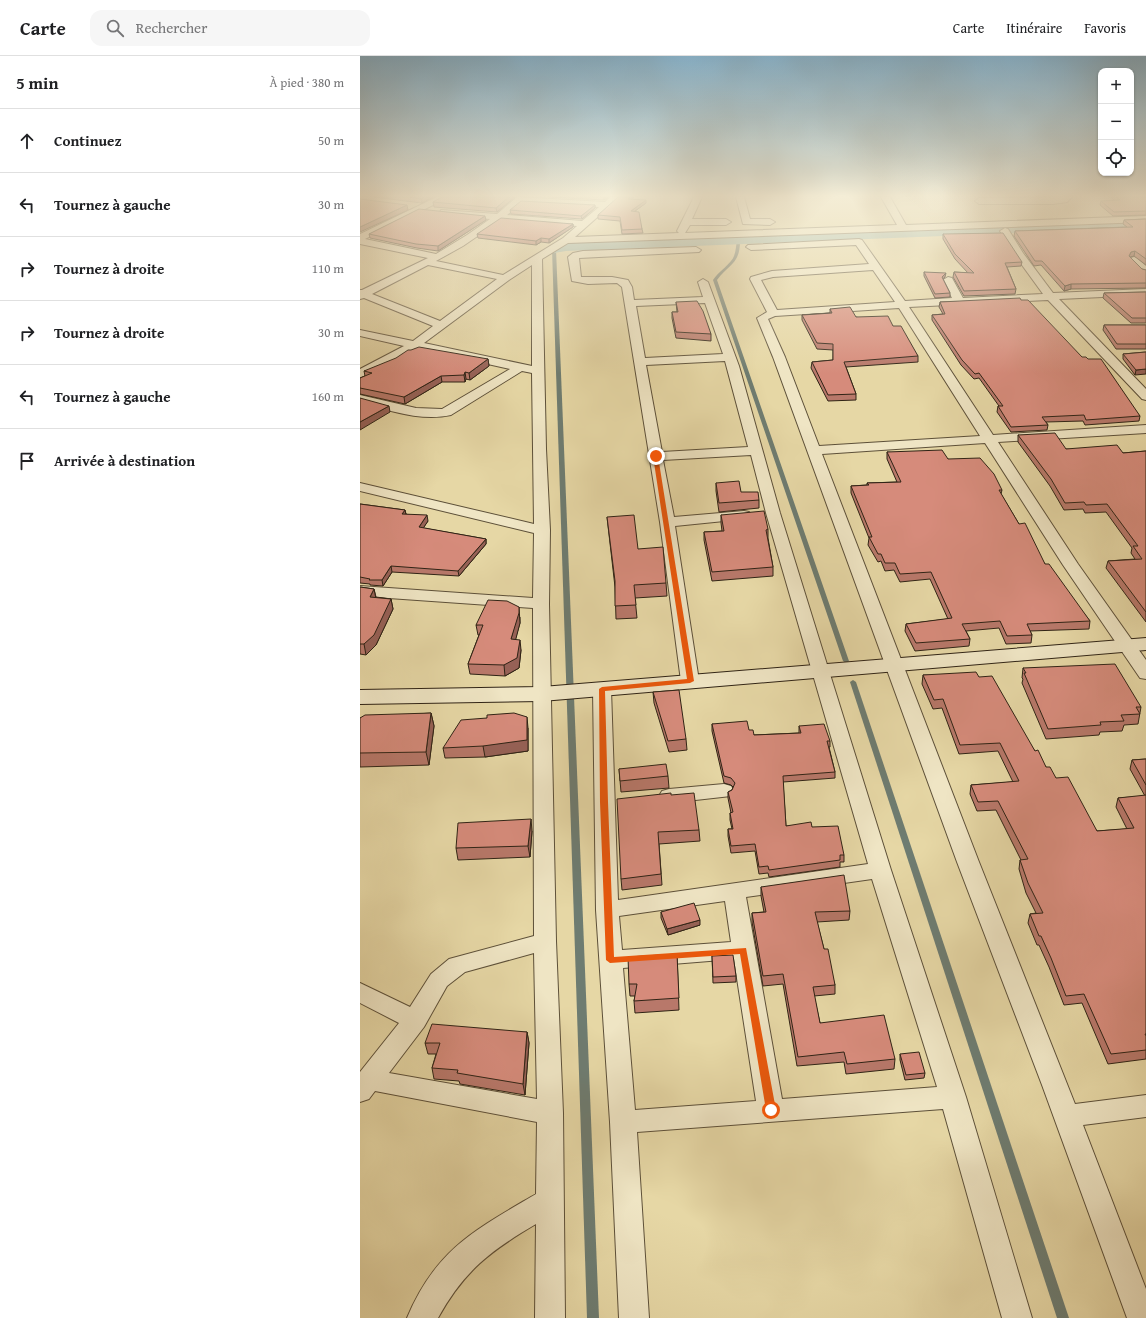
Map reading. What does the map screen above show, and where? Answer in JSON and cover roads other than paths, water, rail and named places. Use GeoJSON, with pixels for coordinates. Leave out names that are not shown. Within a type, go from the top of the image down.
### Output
{"type":"FeatureCollection","features":[{"type":"Feature","properties":{"kind":"street"},"geometry":{"type":"LineString","coordinates":[[433,256],[438,257]]}},
{"type":"Feature","properties":{"kind":"street"},"geometry":{"type":"LineString","coordinates":[[360,374],[416,344],[505,278],[540,256]]}},
{"type":"Feature","properties":{"kind":"street"},"geometry":{"type":"LineString","coordinates":[[575,256],[573,257],[576,279],[611,279],[624,282],[627,287],[667,522],[690,681]]}},
{"type":"Feature","properties":{"kind":"street"},"geometry":{"type":"LineString","coordinates":[[871,256],[876,267],[903,306],[1060,550],[1137,644],[1146,674]]}},
{"type":"Feature","properties":{"kind":"street"},"geometry":{"type":"LineString","coordinates":[[1020,256],[1050,296],[1146,396]]}},
{"type":"Feature","properties":{"kind":"street"},"geometry":{"type":"LineString","coordinates":[[361,294],[438,257]]}},
{"type":"Feature","properties":{"kind":"street"},"geometry":{"type":"LineString","coordinates":[[537,258],[542,530],[541,604],[548,693],[545,941],[550,1113],[550,1318]]}},
{"type":"Feature","properties":{"kind":"street"},"geometry":{"type":"LineString","coordinates":[[1134,260],[1146,271]]}},
{"type":"Feature","properties":{"kind":"street"},"geometry":{"type":"LineString","coordinates":[[426,262],[505,278]]}},
{"type":"Feature","properties":{"kind":"street"},"geometry":{"type":"LineString","coordinates":[[773,313],[755,279],[804,268],[876,267]]}},
{"type":"Feature","properties":{"kind":"street"},"geometry":{"type":"LineString","coordinates":[[948,280],[959,301]]}},
{"type":"Feature","properties":{"kind":"street"},"geometry":{"type":"LineString","coordinates":[[703,282],[733,366],[773,513],[820,671],[880,870],[953,1097],[1017,1318]]}},
{"type":"Feature","properties":{"kind":"street"},"geometry":{"type":"LineString","coordinates":[[1142,1318],[965,855],[779,357],[762,318],[773,313],[903,306],[959,301],[1146,292]]}},
{"type":"Feature","properties":{"kind":"street"},"geometry":{"type":"LineString","coordinates":[[361,294],[441,325]]}},
{"type":"Feature","properties":{"kind":"street"},"geometry":{"type":"LineString","coordinates":[[630,303],[709,300]]}},
{"type":"Feature","properties":{"kind":"street"},"geometry":{"type":"LineString","coordinates":[[360,333],[538,371]]}},
{"type":"Feature","properties":{"kind":"street"},"geometry":{"type":"LineString","coordinates":[[1107,355],[1123,354]]}},
{"type":"Feature","properties":{"kind":"street"},"geometry":{"type":"LineString","coordinates":[[640,362],[729,357]]}},
{"type":"Feature","properties":{"kind":"street"},"geometry":{"type":"LineString","coordinates":[[360,399],[426,413],[439,414],[446,412],[521,367]]}},
{"type":"Feature","properties":{"kind":"street"},"geometry":{"type":"LineString","coordinates":[[814,450],[1146,429]]}},
{"type":"Feature","properties":{"kind":"street"},"geometry":{"type":"LineString","coordinates":[[656,456],[756,451]]}},
{"type":"Feature","properties":{"kind":"street"},"geometry":{"type":"LineString","coordinates":[[360,487],[542,530]]}},
{"type":"Feature","properties":{"kind":"street"},"geometry":{"type":"LineString","coordinates":[[667,522],[773,513]]}},
{"type":"Feature","properties":{"kind":"street"},"geometry":{"type":"LineString","coordinates":[[360,591],[541,604]]}},
{"type":"Feature","properties":{"kind":"street"},"geometry":{"type":"LineString","coordinates":[[361,699],[548,693],[594,690],[1137,644]]}},
{"type":"Feature","properties":{"kind":"street"},"geometry":{"type":"LineString","coordinates":[[594,690],[612,801],[607,910],[623,1122],[634,1318]]}},
{"type":"Feature","properties":{"kind":"street"},"geometry":{"type":"LineString","coordinates":[[649,798],[724,791]]}},
{"type":"Feature","properties":{"kind":"street"},"geometry":{"type":"LineString","coordinates":[[607,910],[880,870]]}},
{"type":"Feature","properties":{"kind":"street"},"geometry":{"type":"LineString","coordinates":[[734,891],[771,1110]]}},
{"type":"Feature","properties":{"kind":"street"},"geometry":{"type":"LineString","coordinates":[[545,941],[457,965],[439,980],[415,1020],[365,1085],[550,1113]]}},
{"type":"Feature","properties":{"kind":"street"},"geometry":{"type":"LineString","coordinates":[[610,960],[743,950]]}},
{"type":"Feature","properties":{"kind":"street"},"geometry":{"type":"LineString","coordinates":[[360,992],[415,1020]]}},
{"type":"Feature","properties":{"kind":"street"},"geometry":{"type":"LineString","coordinates":[[623,1122],[953,1097]]}},
{"type":"Feature","properties":{"kind":"street"},"geometry":{"type":"LineString","coordinates":[[1066,1116],[1146,1106]]}},
{"type":"Feature","properties":{"kind":"street"},"geometry":{"type":"LineString","coordinates":[[422,1318],[446,1277],[466,1255],[487,1238],[550,1201]]}},
{"type":"Feature","properties":{"kind":"waterway"},"geometry":{"type":"LineString","coordinates":[[554,256],[593,1318]]}},
{"type":"Feature","properties":{"kind":"waterway"},"geometry":{"type":"LineString","coordinates":[[737,256],[735,260],[719,274],[715,280],[846,661]]}},
{"type":"Feature","properties":{"kind":"waterway"},"geometry":{"type":"LineString","coordinates":[[853,682],[1063,1318]]}}]}
